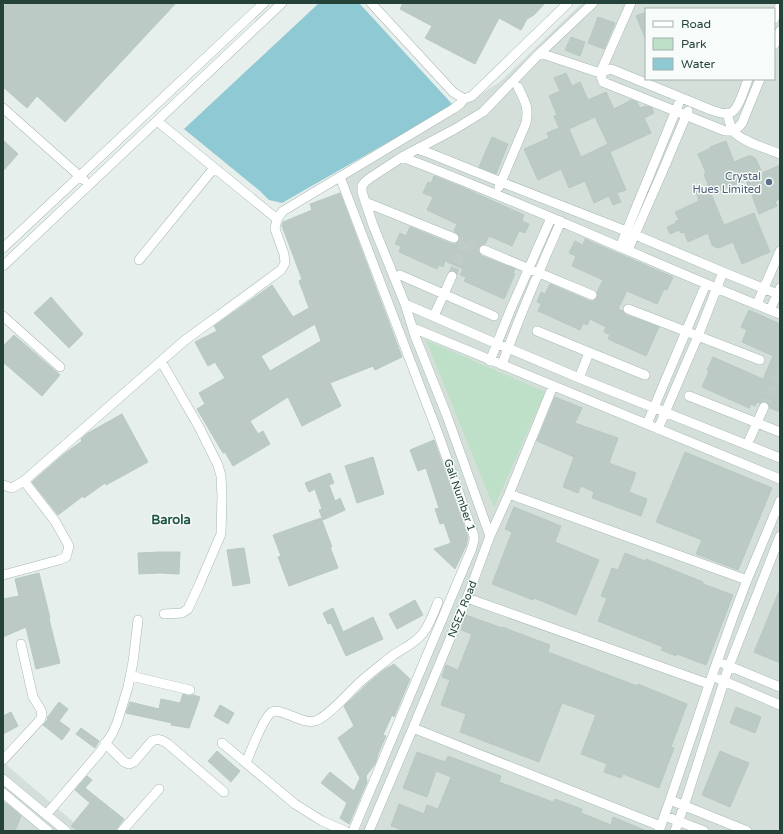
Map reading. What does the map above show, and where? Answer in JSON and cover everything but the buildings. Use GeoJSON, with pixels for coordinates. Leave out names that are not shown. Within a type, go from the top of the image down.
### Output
{"type":"FeatureCollection","features":[{"type":"Feature","properties":{"kind":"street"},"geometry":{"type":"LineString","coordinates":[[3,248],[265,3],[274,11]]}},
{"type":"Feature","properties":{"kind":"street"},"geometry":{"type":"LineString","coordinates":[[3,266],[282,3]]}},
{"type":"Feature","properties":{"kind":"street"},"geometry":{"type":"LineString","coordinates":[[371,3],[453,92],[464,99]]}},
{"type":"Feature","properties":{"kind":"street"},"geometry":{"type":"LineString","coordinates":[[3,485],[12,488],[24,481],[161,362],[184,340],[281,270],[284,262],[284,254],[275,229],[277,219],[283,211],[453,109],[464,99],[472,96],[568,3]]}},
{"type":"Feature","properties":{"kind":"street"},"geometry":{"type":"LineString","coordinates":[[490,536],[405,304],[373,225],[362,192],[362,186],[364,182],[402,157],[456,129],[483,112],[540,53],[593,3]]}},
{"type":"Feature","properties":{"kind":"street"},"geometry":{"type":"LineString","coordinates":[[631,3],[600,73],[603,82],[676,110],[725,131],[733,131],[742,123],[760,80]]}},
{"type":"Feature","properties":{"kind":"street"},"geometry":{"type":"LineString","coordinates":[[775,17],[780,6]]}},
{"type":"Feature","properties":{"kind":"street"},"geometry":{"type":"LineString","coordinates":[[775,43],[780,31]]}},
{"type":"Feature","properties":{"kind":"street"},"geometry":{"type":"LineString","coordinates":[[540,53],[600,73],[611,69],[691,102],[720,113],[727,114],[736,109],[748,80]]}},
{"type":"Feature","properties":{"kind":"street"},"geometry":{"type":"LineString","coordinates":[[496,194],[526,123],[528,114],[527,106],[518,87]]}},
{"type":"Feature","properties":{"kind":"street"},"geometry":{"type":"LineString","coordinates":[[631,233],[651,170],[681,98]]}},
{"type":"Feature","properties":{"kind":"street"},"geometry":{"type":"LineString","coordinates":[[624,248],[661,175],[691,102]]}},
{"type":"Feature","properties":{"kind":"street"},"geometry":{"type":"LineString","coordinates":[[3,108],[89,185]]}},
{"type":"Feature","properties":{"kind":"street"},"geometry":{"type":"LineString","coordinates":[[727,114],[733,131],[738,136],[780,154]]}},
{"type":"Feature","properties":{"kind":"street"},"geometry":{"type":"LineString","coordinates":[[157,121],[277,219]]}},
{"type":"Feature","properties":{"kind":"street"},"geometry":{"type":"LineString","coordinates":[[417,149],[631,233],[722,272],[779,292],[770,310]]}},
{"type":"Feature","properties":{"kind":"street"},"geometry":{"type":"LineString","coordinates":[[402,157],[496,194],[780,314]]}},
{"type":"Feature","properties":{"kind":"street"},"geometry":{"type":"LineString","coordinates":[[451,176],[456,164]]}},
{"type":"Feature","properties":{"kind":"street"},"geometry":{"type":"LineString","coordinates":[[139,260],[214,168]]}},
{"type":"Feature","properties":{"kind":"street"},"geometry":{"type":"LineString","coordinates":[[651,170],[661,175]]}},
{"type":"Feature","properties":{"kind":"street","name":"Gali Number 1"},"geometry":{"type":"LineString","coordinates":[[340,177],[439,436],[474,536],[466,562],[353,831]]}},
{"type":"Feature","properties":{"kind":"street"},"geometry":{"type":"LineString","coordinates":[[365,202],[454,238]]}},
{"type":"Feature","properties":{"kind":"street"},"geometry":{"type":"LineString","coordinates":[[574,227],[581,213]]}},
{"type":"Feature","properties":{"kind":"street"},"geometry":{"type":"LineString","coordinates":[[490,361],[551,218]]}},
{"type":"Feature","properties":{"kind":"street"},"geometry":{"type":"LineString","coordinates":[[502,365],[561,221]]}},
{"type":"Feature","properties":{"kind":"street"},"geometry":{"type":"LineString","coordinates":[[484,250],[592,295]]}},
{"type":"Feature","properties":{"kind":"street"},"geometry":{"type":"LineString","coordinates":[[757,304],[780,251]]}},
{"type":"Feature","properties":{"kind":"street"},"geometry":{"type":"LineString","coordinates":[[680,272],[687,257]]}},
{"type":"Feature","properties":{"kind":"street"},"geometry":{"type":"LineString","coordinates":[[658,429],[698,336],[722,272]]}},
{"type":"Feature","properties":{"kind":"street"},"geometry":{"type":"LineString","coordinates":[[400,275],[494,316]]}},
{"type":"Feature","properties":{"kind":"street"},"geometry":{"type":"LineString","coordinates":[[434,316],[452,276]]}},
{"type":"Feature","properties":{"kind":"street"},"geometry":{"type":"LineString","coordinates":[[647,424],[706,284]]}},
{"type":"Feature","properties":{"kind":"street"},"geometry":{"type":"LineString","coordinates":[[405,304],[496,344],[780,458]]}},
{"type":"Feature","properties":{"kind":"street"},"geometry":{"type":"LineString","coordinates":[[628,309],[760,360]]}},
{"type":"Feature","properties":{"kind":"street"},"geometry":{"type":"LineString","coordinates":[[3,316],[60,367]]}},
{"type":"Feature","properties":{"kind":"street"},"geometry":{"type":"LineString","coordinates":[[413,328],[490,361],[780,479]]}},
{"type":"Feature","properties":{"kind":"street"},"geometry":{"type":"LineString","coordinates":[[537,331],[645,376]]}},
{"type":"Feature","properties":{"kind":"street"},"geometry":{"type":"LineString","coordinates":[[579,378],[589,352]]}},
{"type":"Feature","properties":{"kind":"street"},"geometry":{"type":"LineString","coordinates":[[161,362],[199,428],[218,465],[221,476],[222,496],[220,534],[203,577],[188,609],[182,613],[164,614]]}},
{"type":"Feature","properties":{"kind":"street","name":"NSEZ Road"},"geometry":{"type":"LineString","coordinates":[[369,831],[467,598],[490,536],[509,494],[553,386]]}},
{"type":"Feature","properties":{"kind":"street"},"geometry":{"type":"LineString","coordinates":[[690,396],[780,432]]}},
{"type":"Feature","properties":{"kind":"street"},"geometry":{"type":"LineString","coordinates":[[747,445],[764,407]]}},
{"type":"Feature","properties":{"kind":"street"},"geometry":{"type":"LineString","coordinates":[[3,574],[59,560],[66,557],[69,546],[55,521],[24,481]]}},
{"type":"Feature","properties":{"kind":"street"},"geometry":{"type":"LineString","coordinates":[[509,494],[747,580]]}},
{"type":"Feature","properties":{"kind":"street"},"geometry":{"type":"LineString","coordinates":[[413,728],[660,828],[710,680],[747,580],[780,501]]}},
{"type":"Feature","properties":{"kind":"street"},"geometry":{"type":"LineString","coordinates":[[675,831],[729,666],[780,536]]}},
{"type":"Feature","properties":{"kind":"street"},"geometry":{"type":"LineString","coordinates":[[467,598],[710,680],[724,681],[780,705]]}},
{"type":"Feature","properties":{"kind":"street"},"geometry":{"type":"LineString","coordinates":[[246,763],[262,725],[266,717],[271,712],[276,711],[312,722],[325,716],[360,682],[391,657],[417,639],[424,632],[438,602]]}},
{"type":"Feature","properties":{"kind":"street"},"geometry":{"type":"LineString","coordinates":[[46,815],[100,752],[112,734],[117,723],[131,676],[138,620]]}},
{"type":"Feature","properties":{"kind":"street"},"geometry":{"type":"LineString","coordinates":[[3,760],[40,720],[42,715],[41,710],[33,697],[21,644]]}},
{"type":"Feature","properties":{"kind":"street"},"geometry":{"type":"LineString","coordinates":[[718,661],[780,688]]}},
{"type":"Feature","properties":{"kind":"street"},"geometry":{"type":"LineString","coordinates":[[131,676],[190,690]]}},
{"type":"Feature","properties":{"kind":"street"},"geometry":{"type":"LineString","coordinates":[[106,743],[124,762],[129,764],[134,762],[152,741],[157,739],[162,740],[224,792]]}},
{"type":"Feature","properties":{"kind":"street"},"geometry":{"type":"LineString","coordinates":[[222,743],[295,804],[312,815],[345,831]]}},
{"type":"Feature","properties":{"kind":"street"},"geometry":{"type":"LineString","coordinates":[[3,779],[66,831]]}},
{"type":"Feature","properties":{"kind":"street"},"geometry":{"type":"LineString","coordinates":[[122,831],[159,789]]}},
{"type":"Feature","properties":{"kind":"street"},"geometry":{"type":"LineString","coordinates":[[3,793],[48,831]]}},
{"type":"Feature","properties":{"kind":"street"},"geometry":{"type":"LineString","coordinates":[[670,800],[746,831]]}},
{"type":"Feature","properties":{"kind":"street"},"geometry":{"type":"LineString","coordinates":[[665,816],[704,831]]}},
{"type":"Feature","properties":{"kind":"shaded area"},"geometry":{"type":"Polygon","coordinates":[[[582,3],[780,3],[780,831],[359,831],[478,537],[342,180],[500,82],[582,3]]]}},
{"type":"Feature","properties":{"kind":"shaded area"},"geometry":{"type":"Polygon","coordinates":[[[3,762],[84,831],[3,831],[3,762]]]}},
{"type":"Feature","properties":{"kind":"green space"},"geometry":{"type":"Polygon","coordinates":[[[426,340],[545,392],[494,508],[426,340]]]}},
{"type":"Feature","properties":{"kind":"water"},"geometry":{"type":"Polygon","coordinates":[[[319,3],[359,3],[453,105],[282,203],[269,200],[184,129],[319,3]]]}},
{"type":"Feature","properties":{"kind":"tunnel"},"geometry":{"type":"LineString","coordinates":[[454,238],[484,250]]}},
{"type":"Feature","properties":{"kind":"tunnel"},"geometry":{"type":"LineString","coordinates":[[452,276],[466,242]]}},
{"type":"Feature","properties":{"kind":"tunnel"},"geometry":{"type":"LineString","coordinates":[[764,407],[780,371]]}},
{"type":"Feature","properties":{"kind":"place","name":"Crystal Hues Limited"},"geometry":{"type":"Point","coordinates":[769,182]}},
{"type":"Feature","properties":{"kind":"district","name":"Barola"},"geometry":{"type":"Point","coordinates":[171,519]}}]}
